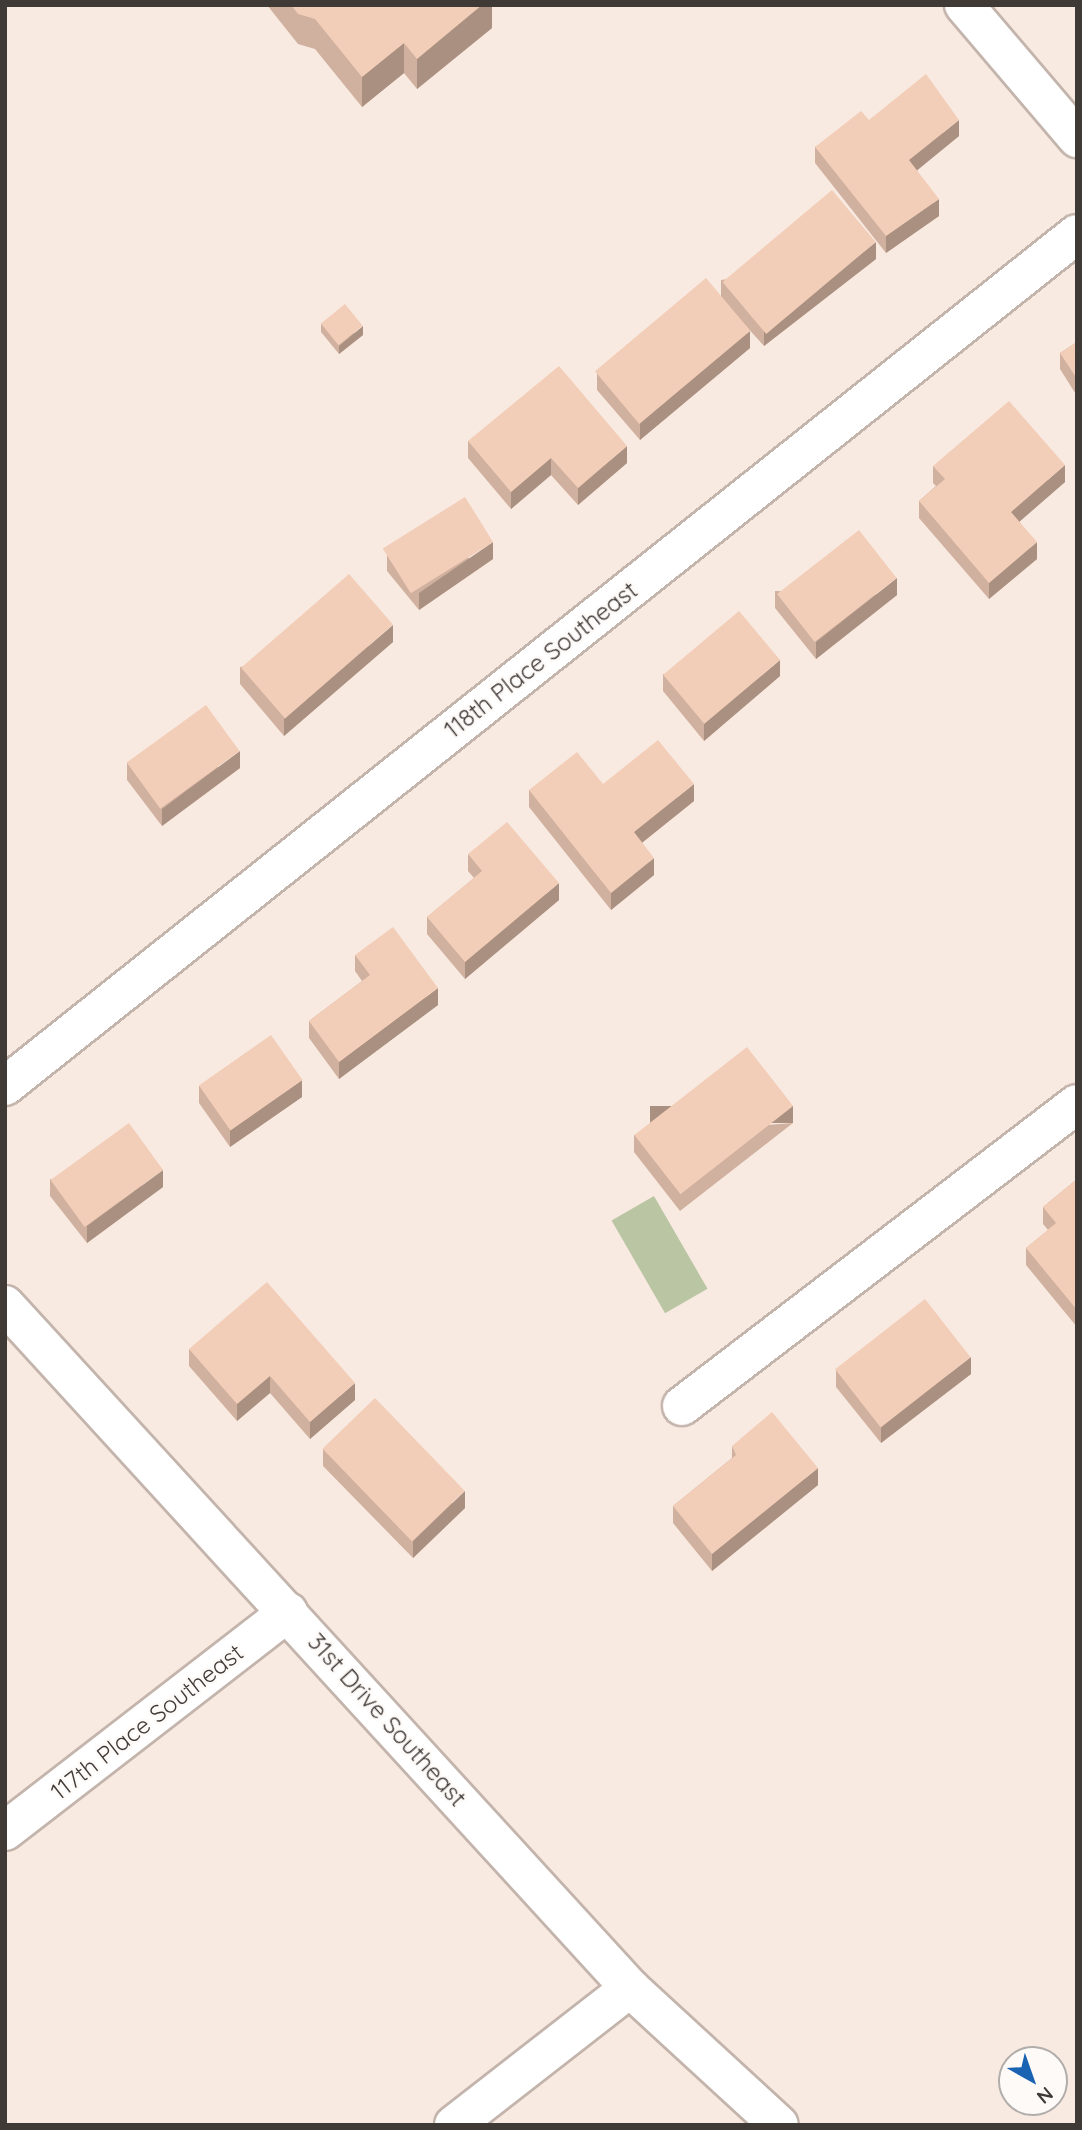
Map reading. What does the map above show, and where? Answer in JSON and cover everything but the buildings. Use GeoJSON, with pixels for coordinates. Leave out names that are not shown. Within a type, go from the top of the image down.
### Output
{"type":"FeatureCollection","features":[{"type":"Feature","properties":{"kind":"street"},"geometry":{"type":"LineString","coordinates":[[964,5],[1073,126]]}},
{"type":"Feature","properties":{"kind":"street","name":"118th Place Southeast"},"geometry":{"type":"LineString","coordinates":[[5,1086],[1077,234]]}},
{"type":"Feature","properties":{"kind":"street"},"geometry":{"type":"LineString","coordinates":[[682,1406],[1077,1104]]}},
{"type":"Feature","properties":{"kind":"street","name":"31st Drive Southeast"},"geometry":{"type":"LineString","coordinates":[[5,1305],[630,1988],[779,2125]]}},
{"type":"Feature","properties":{"kind":"street","name":"117th Place Southeast"},"geometry":{"type":"LineString","coordinates":[[5,1831],[288,1612]]}},
{"type":"Feature","properties":{"kind":"street"},"geometry":{"type":"LineString","coordinates":[[454,2125],[630,1988]]}},
{"type":"Feature","properties":{"kind":"green space"},"geometry":{"type":"Polygon","coordinates":[[[654,1196],[708,1289],[665,1313],[612,1220],[654,1196]]]}}]}
